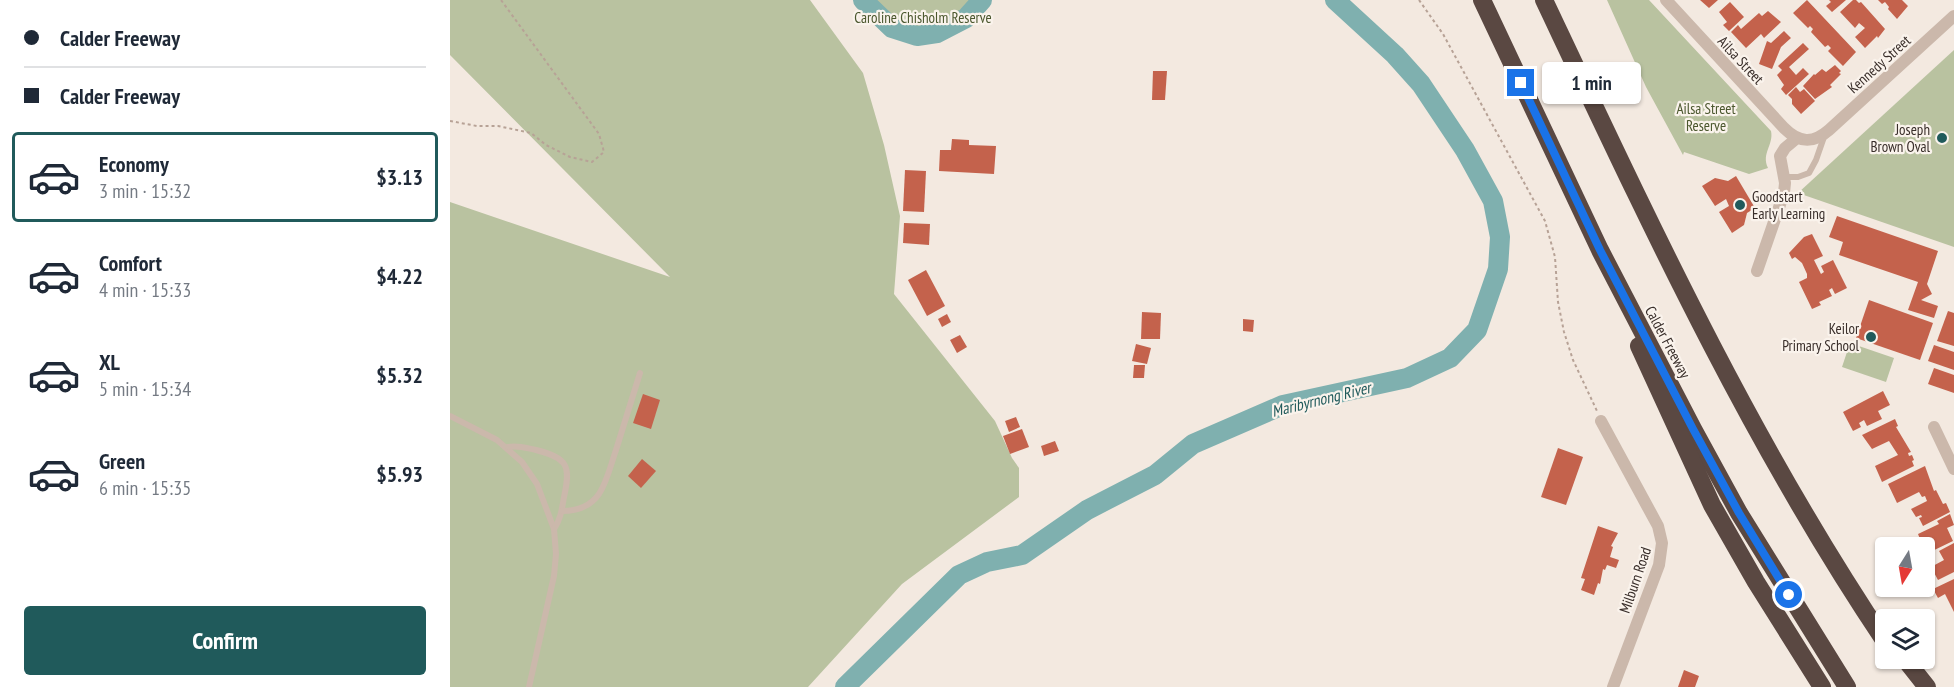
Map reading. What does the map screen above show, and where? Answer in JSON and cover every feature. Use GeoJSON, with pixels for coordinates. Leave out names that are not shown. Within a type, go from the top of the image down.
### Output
{"type":"FeatureCollection","features":[{"type":"Feature","properties":{"kind":"highway","name":"Calder Freeway"},"geometry":{"type":"LineString","coordinates":[[1482,0],[1600,250],[1739,513],[1847,687]]}},
{"type":"Feature","properties":{"kind":"highway"},"geometry":{"type":"LineString","coordinates":[[1545,0],[1659,241],[1752,423],[1875,626]]}},
{"type":"Feature","properties":{"kind":"highway"},"geometry":{"type":"LineString","coordinates":[[1600,250],[1656,386],[1712,504],[1756,582],[1822,687]]}},
{"type":"Feature","properties":{"kind":"highway"},"geometry":{"type":"LineString","coordinates":[[1858,601],[1875,622]]}},
{"type":"Feature","properties":{"kind":"highway"},"geometry":{"type":"LineString","coordinates":[[1903,669],[1915,687]]}},
{"type":"Feature","properties":{"kind":"highway"},"geometry":{"type":"LineString","coordinates":[[1913,669],[1927,687]]}},
{"type":"Feature","properties":{"kind":"street","name":"Ailsa Street"},"geometry":{"type":"LineString","coordinates":[[1666,0],[1784,128],[1797,138]]}},
{"type":"Feature","properties":{"kind":"street","name":"Kennedy Street"},"geometry":{"type":"LineString","coordinates":[[1825,134],[1954,16]]}},
{"type":"Feature","properties":{"kind":"street"},"geometry":{"type":"LineString","coordinates":[[1757,272],[1785,188],[1780,156],[1785,148],[1797,138],[1810,140],[1825,134]]}},
{"type":"Feature","properties":{"kind":"street","name":"Milburn Road"},"geometry":{"type":"LineString","coordinates":[[1601,421],[1658,526],[1662,543],[1659,565],[1613,687]]}},
{"type":"Feature","properties":{"kind":"street"},"geometry":{"type":"LineString","coordinates":[[1934,428],[1954,469]]}},
{"type":"Feature","properties":{"kind":"lane","name":"Kennedy Street"},"geometry":{"type":"LineString","coordinates":[[1784,177],[1798,177],[1809,173],[1825,134]]}},
{"type":"Feature","properties":{"kind":"lane"},"geometry":{"type":"LineString","coordinates":[[562,511],[582,508],[599,494],[609,471],[640,373]]}},
{"type":"Feature","properties":{"kind":"lane"},"geometry":{"type":"LineString","coordinates":[[450,416],[485,432],[508,447],[522,462],[537,484],[554,529],[556,554],[554,576],[529,687]]}},
{"type":"Feature","properties":{"kind":"lane"},"geometry":{"type":"LineString","coordinates":[[508,447],[521,446],[554,455],[563,462],[568,472],[562,511],[554,529]]}},
{"type":"Feature","properties":{"kind":"path"},"geometry":{"type":"LineString","coordinates":[[450,121],[477,126],[498,126],[531,133],[546,145],[570,157],[592,162],[604,152],[599,134],[501,0]]}},
{"type":"Feature","properties":{"kind":"path"},"geometry":{"type":"LineString","coordinates":[[1419,0],[1443,34],[1545,221],[1555,257],[1558,302],[1564,332],[1573,360],[1601,421]]}},
{"type":"Feature","properties":{"kind":"green space"},"geometry":{"type":"Polygon","coordinates":[[[450,0],[810,0],[863,73],[884,145],[900,216],[894,294],[995,421],[1019,468],[1019,497],[902,584],[808,687],[450,687],[450,202],[670,277],[450,55],[450,0]]]}},
{"type":"Feature","properties":{"kind":"green space","name":"Caroline Chisholm Reserve"},"geometry":{"type":"Polygon","coordinates":[[[863,0],[982,0],[966,18],[937,33],[917,36],[892,28],[863,0]]]}},
{"type":"Feature","properties":{"kind":"green space","name":"Ailsa Street Reserve"},"geometry":{"type":"Polygon","coordinates":[[[1607,0],[1649,0],[1771,131],[1771,141],[1766,158],[1768,168],[1749,174],[1684,152],[1683,155],[1646,87],[1607,0]]]}},
{"type":"Feature","properties":{"kind":"green space"},"geometry":{"type":"Polygon","coordinates":[[[1954,50],[1954,247],[1798,193],[1954,50]]]}},
{"type":"Feature","properties":{"kind":"green space"},"geometry":{"type":"Polygon","coordinates":[[[1850,343],[1894,358],[1886,382],[1842,367],[1850,343]]]}},
{"type":"Feature","properties":{"kind":"building"},"geometry":{"type":"Polygon","coordinates":[[[1700,0],[1718,0],[1709,8],[1700,0]]]}},
{"type":"Feature","properties":{"kind":"building"},"geometry":{"type":"Polygon","coordinates":[[[1807,0],[1856,52],[1843,66],[1828,51],[1831,48],[1828,45],[1825,47],[1811,32],[1813,29],[1810,26],[1808,28],[1793,13],[1807,0]]]}},
{"type":"Feature","properties":{"kind":"building"},"geometry":{"type":"Polygon","coordinates":[[[1829,0],[1846,0],[1832,12],[1826,6],[1831,2],[1829,0]]]}},
{"type":"Feature","properties":{"kind":"building"},"geometry":{"type":"Polygon","coordinates":[[[1853,0],[1861,2],[1885,29],[1865,48],[1855,37],[1865,28],[1859,23],[1855,28],[1840,12],[1853,0]]]}},
{"type":"Feature","properties":{"kind":"building"},"geometry":{"type":"Polygon","coordinates":[[[1878,0],[1902,0],[1908,6],[1897,19],[1885,2],[1882,4],[1878,0]]]}},
{"type":"Feature","properties":{"kind":"building"},"geometry":{"type":"Polygon","coordinates":[[[1730,2],[1744,17],[1729,31],[1723,25],[1727,22],[1719,12],[1730,2]]]}},
{"type":"Feature","properties":{"kind":"building"},"geometry":{"type":"Polygon","coordinates":[[[1768,11],[1781,22],[1764,38],[1761,34],[1746,48],[1731,32],[1738,25],[1741,29],[1759,13],[1762,16],[1768,11]]]}},
{"type":"Feature","properties":{"kind":"building"},"geometry":{"type":"Polygon","coordinates":[[[1784,31],[1791,38],[1781,47],[1772,69],[1759,64],[1767,41],[1771,43],[1784,31]]]}},
{"type":"Feature","properties":{"kind":"building"},"geometry":{"type":"Polygon","coordinates":[[[1803,43],[1809,49],[1789,67],[1796,75],[1803,68],[1809,74],[1786,95],[1781,89],[1784,85],[1777,75],[1782,70],[1778,66],[1803,43]]]}},
{"type":"Feature","properties":{"kind":"building"},"geometry":{"type":"Polygon","coordinates":[[[1835,65],[1841,74],[1830,85],[1832,87],[1815,99],[1803,86],[1814,74],[1822,69],[1826,72],[1835,65]]]}},
{"type":"Feature","properties":{"kind":"building"},"geometry":{"type":"Polygon","coordinates":[[[1153,71],[1167,71],[1165,100],[1152,100],[1153,71]]]}},
{"type":"Feature","properties":{"kind":"building"},"geometry":{"type":"Polygon","coordinates":[[[1796,87],[1800,92],[1804,89],[1815,101],[1801,114],[1788,95],[1796,87]]]}},
{"type":"Feature","properties":{"kind":"building"},"geometry":{"type":"Polygon","coordinates":[[[952,139],[969,140],[969,145],[996,146],[994,174],[939,171],[940,150],[951,150],[952,139]]]}},
{"type":"Feature","properties":{"kind":"building"},"geometry":{"type":"Polygon","coordinates":[[[905,170],[926,171],[924,212],[903,211],[905,170]]]}},
{"type":"Feature","properties":{"kind":"building"},"geometry":{"type":"Polygon","coordinates":[[[1736,176],[1755,208],[1747,213],[1744,225],[1732,233],[1719,212],[1729,206],[1726,199],[1715,206],[1702,186],[1715,178],[1728,181],[1736,176]]]}},
{"type":"Feature","properties":{"kind":"building"},"geometry":{"type":"Polygon","coordinates":[[[1837,216],[1938,251],[1927,284],[1932,294],[1921,300],[1938,306],[1934,318],[1908,310],[1918,282],[1839,255],[1843,242],[1829,237],[1837,216]]]}},
{"type":"Feature","properties":{"kind":"building"},"geometry":{"type":"Polygon","coordinates":[[[904,223],[930,224],[929,245],[903,243],[904,223]]]}},
{"type":"Feature","properties":{"kind":"building"},"geometry":{"type":"Polygon","coordinates":[[[1812,234],[1823,256],[1814,260],[1821,274],[1824,272],[1821,266],[1833,260],[1847,288],[1835,294],[1832,288],[1829,290],[1832,296],[1819,302],[1821,305],[1812,309],[1799,282],[1807,278],[1807,274],[1802,263],[1795,257],[1792,259],[1789,253],[1804,237],[1812,234]]]}},
{"type":"Feature","properties":{"kind":"building"},"geometry":{"type":"Polygon","coordinates":[[[926,270],[945,306],[927,316],[908,280],[926,270]]]}},
{"type":"Feature","properties":{"kind":"building"},"geometry":{"type":"Polygon","coordinates":[[[1869,300],[1933,323],[1920,360],[1856,338],[1869,300]]]}},
{"type":"Feature","properties":{"kind":"building"},"geometry":{"type":"Polygon","coordinates":[[[1948,311],[1954,313],[1954,346],[1937,341],[1948,311]]]}},
{"type":"Feature","properties":{"kind":"building"},"geometry":{"type":"Polygon","coordinates":[[[1142,312],[1161,313],[1160,339],[1141,339],[1142,312]]]}},
{"type":"Feature","properties":{"kind":"building"},"geometry":{"type":"Polygon","coordinates":[[[947,314],[951,322],[942,327],[938,319],[947,314]]]}},
{"type":"Feature","properties":{"kind":"building"},"geometry":{"type":"Polygon","coordinates":[[[1243,319],[1254,320],[1253,332],[1243,331],[1243,319]]]}},
{"type":"Feature","properties":{"kind":"building"},"geometry":{"type":"Polygon","coordinates":[[[960,335],[967,347],[957,353],[950,340],[960,335]]]}},
{"type":"Feature","properties":{"kind":"building"},"geometry":{"type":"Polygon","coordinates":[[[1136,344],[1151,348],[1147,364],[1132,361],[1136,344]]]}},
{"type":"Feature","properties":{"kind":"building"},"geometry":{"type":"Polygon","coordinates":[[[1934,345],[1954,352],[1954,370],[1928,361],[1934,345]]]}},
{"type":"Feature","properties":{"kind":"building"},"geometry":{"type":"Polygon","coordinates":[[[1134,365],[1145,365],[1144,378],[1133,378],[1134,365]]]}},
{"type":"Feature","properties":{"kind":"building"},"geometry":{"type":"Polygon","coordinates":[[[1934,368],[1954,375],[1954,393],[1928,384],[1934,368]]]}},
{"type":"Feature","properties":{"kind":"building"},"geometry":{"type":"Polygon","coordinates":[[[1883,391],[1890,405],[1878,411],[1882,419],[1867,426],[1864,420],[1859,423],[1861,427],[1853,431],[1843,412],[1883,391]]]}},
{"type":"Feature","properties":{"kind":"building"},"geometry":{"type":"Polygon","coordinates":[[[643,394],[660,400],[651,429],[633,423],[643,394]]]}},
{"type":"Feature","properties":{"kind":"building"},"geometry":{"type":"Polygon","coordinates":[[[1016,417],[1020,427],[1009,432],[1005,421],[1016,417]]]}},
{"type":"Feature","properties":{"kind":"building"},"geometry":{"type":"Polygon","coordinates":[[[1895,419],[1898,426],[1896,427],[1911,452],[1908,453],[1909,456],[1912,455],[1914,466],[1882,482],[1875,466],[1898,455],[1889,441],[1872,449],[1862,435],[1895,419]]]}},
{"type":"Feature","properties":{"kind":"building"},"geometry":{"type":"Polygon","coordinates":[[[1022,429],[1029,447],[1010,454],[1003,436],[1022,429]]]}},
{"type":"Feature","properties":{"kind":"building"},"geometry":{"type":"Polygon","coordinates":[[[1055,441],[1059,451],[1044,456],[1041,446],[1055,441]]]}},
{"type":"Feature","properties":{"kind":"building"},"geometry":{"type":"Polygon","coordinates":[[[1558,448],[1583,457],[1566,505],[1541,497],[1558,448]]]}},
{"type":"Feature","properties":{"kind":"building"},"geometry":{"type":"Polygon","coordinates":[[[642,459],[656,471],[641,488],[628,476],[642,459]]]}},
{"type":"Feature","properties":{"kind":"building"},"geometry":{"type":"Polygon","coordinates":[[[1925,466],[1934,491],[1936,490],[1943,504],[1946,503],[1950,512],[1923,526],[1919,518],[1922,517],[1921,515],[1916,517],[1911,509],[1927,501],[1925,496],[1922,497],[1919,492],[1897,503],[1888,484],[1925,466]]]}},
{"type":"Feature","properties":{"kind":"building"},"geometry":{"type":"Polygon","coordinates":[[[1950,514],[1954,525],[1947,528],[1953,541],[1935,550],[1935,537],[1919,537],[1918,534],[1939,524],[1937,521],[1950,514]]]}},
{"type":"Feature","properties":{"kind":"building"},"geometry":{"type":"Polygon","coordinates":[[[1598,526],[1618,533],[1611,546],[1613,547],[1610,557],[1619,560],[1616,568],[1607,565],[1605,570],[1603,569],[1600,584],[1598,583],[1594,595],[1581,590],[1585,579],[1581,578],[1598,526]]]}},
{"type":"Feature","properties":{"kind":"building"},"geometry":{"type":"Polygon","coordinates":[[[1954,543],[1954,572],[1938,580],[1935,574],[1935,565],[1944,560],[1939,551],[1954,543]]]}},
{"type":"Feature","properties":{"kind":"building"},"geometry":{"type":"Polygon","coordinates":[[[1954,579],[1954,612],[1945,594],[1938,598],[1935,588],[1954,579]]]}},
{"type":"Feature","properties":{"kind":"building"},"geometry":{"type":"Polygon","coordinates":[[[1684,670],[1699,676],[1695,687],[1678,687],[1684,670]]]}},
{"type":"Feature","properties":{"kind":"waterway","name":"Maribyrnong River"},"geometry":{"type":"LineString","coordinates":[[863,0],[892,28],[917,36],[937,33],[966,18],[982,0]]}},
{"type":"Feature","properties":{"kind":"waterway","name":"Maribyrnong River"},"geometry":{"type":"LineString","coordinates":[[845,687],[959,575],[987,562],[1022,555],[1087,510],[1155,475],[1193,444],[1283,405],[1407,378],[1450,358],[1477,330],[1498,269],[1500,237],[1493,201],[1465,150],[1421,84],[1395,55],[1335,0]]}},
{"type":"Feature","properties":{"kind":"place","name":"Joseph Brown Oval"},"geometry":{"type":"Point","coordinates":[1942,138]}},
{"type":"Feature","properties":{"kind":"place","name":"Goodstart Early Learning"},"geometry":{"type":"Point","coordinates":[1740,205]}},
{"type":"Feature","properties":{"kind":"place","name":"Keilor Primary School"},"geometry":{"type":"Point","coordinates":[1871,337]}},
{"type":"Feature","properties":{"kind":"route"},"geometry":{"type":"LineString","coordinates":[[1521,83],[1600,250],[1693,429],[1739,513],[1789,595]]}}]}
